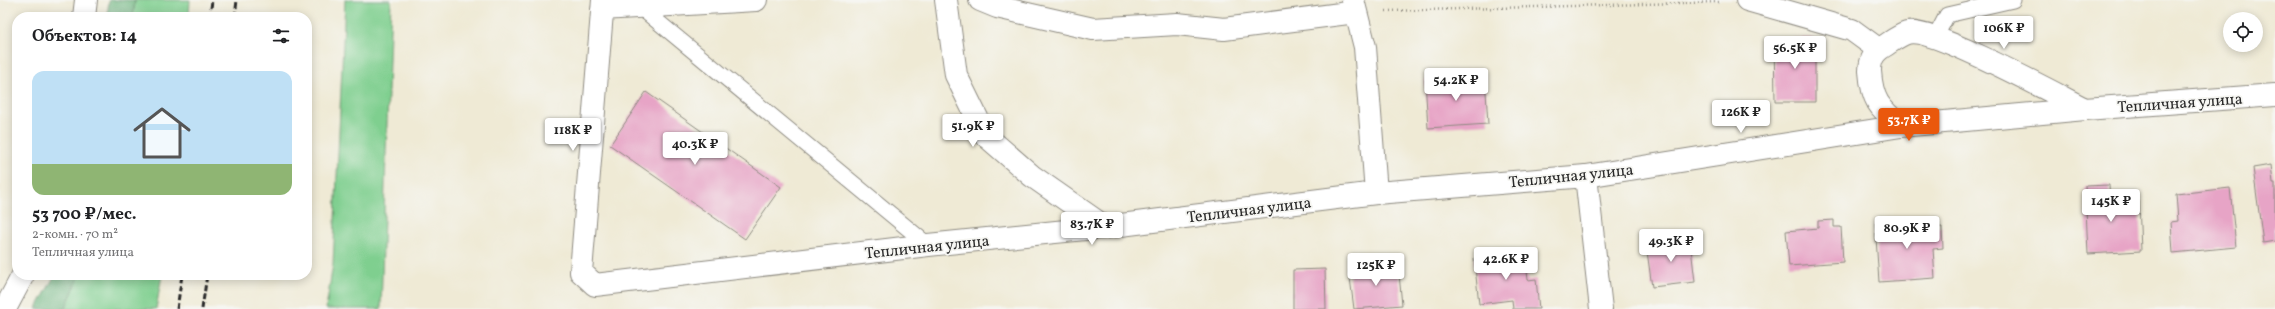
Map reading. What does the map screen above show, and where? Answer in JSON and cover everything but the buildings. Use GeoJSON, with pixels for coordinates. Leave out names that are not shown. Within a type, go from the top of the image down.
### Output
{"type":"FeatureCollection","features":[{"type":"Feature","properties":{"kind":"street"},"geometry":{"type":"LineString","coordinates":[[85,12],[86,0]]}},
{"type":"Feature","properties":{"kind":"street"},"geometry":{"type":"LineString","coordinates":[[603,5],[640,7],[756,0]]}},
{"type":"Feature","properties":{"kind":"street"},"geometry":{"type":"LineString","coordinates":[[946,0],[956,75],[986,136],[1032,176],[1105,227]]}},
{"type":"Feature","properties":{"kind":"street"},"geometry":{"type":"LineString","coordinates":[[980,0],[997,7],[1092,29],[1177,24],[1224,29],[1354,6],[1365,46],[1376,193]]}},
{"type":"Feature","properties":{"kind":"street"},"geometry":{"type":"LineString","coordinates":[[1747,0],[1852,30],[1878,49]]}},
{"type":"Feature","properties":{"kind":"street","name":"Тепличная улица"},"geometry":{"type":"LineString","coordinates":[[603,5],[581,272],[595,285],[928,245],[1105,227],[1376,193],[1586,176],[1902,126],[2085,109],[2275,95]]}},
{"type":"Feature","properties":{"kind":"street"},"geometry":{"type":"LineString","coordinates":[[1902,126],[1883,111],[1871,89],[1870,61],[1878,49],[1908,33],[1949,42],[2013,72],[2085,109]]}},
{"type":"Feature","properties":{"kind":"street"},"geometry":{"type":"LineString","coordinates":[[1586,176],[1601,309]]}},
{"type":"Feature","properties":{"kind":"street"},"geometry":{"type":"LineString","coordinates":[[5,309],[20,280]]}},
{"type":"Feature","properties":{"kind":"lane"},"geometry":{"type":"LineString","coordinates":[[1935,38],[1947,15],[2013,0]]}},
{"type":"Feature","properties":{"kind":"lane"},"geometry":{"type":"LineString","coordinates":[[640,7],[928,245]]}},
{"type":"Feature","properties":{"kind":"path"},"geometry":{"type":"LineString","coordinates":[[1354,6],[1747,0]]}},
{"type":"Feature","properties":{"kind":"green space"},"geometry":{"type":"Polygon","coordinates":[[[109,0],[135,0],[134,12],[108,12],[109,0]]]}},
{"type":"Feature","properties":{"kind":"green space"},"geometry":{"type":"Polygon","coordinates":[[[135,0],[190,0],[189,12],[134,12],[135,0]]]}},
{"type":"Feature","properties":{"kind":"green space"},"geometry":{"type":"Polygon","coordinates":[[[345,0],[391,0],[381,309],[326,309],[333,264],[345,0]]]}},
{"type":"Feature","properties":{"kind":"green space"},"geometry":{"type":"Polygon","coordinates":[[[52,280],[78,280],[65,309],[36,309],[52,280]]]}},
{"type":"Feature","properties":{"kind":"green space"},"geometry":{"type":"Polygon","coordinates":[[[78,280],[161,280],[156,309],[65,309],[78,280]]]}},
{"type":"Feature","properties":{"kind":"railway"},"geometry":{"type":"LineString","coordinates":[[211,12],[212,0]]}},
{"type":"Feature","properties":{"kind":"railway"},"geometry":{"type":"LineString","coordinates":[[236,12],[237,0]]}},
{"type":"Feature","properties":{"kind":"railway"},"geometry":{"type":"LineString","coordinates":[[177,309],[181,280]]}},
{"type":"Feature","properties":{"kind":"railway"},"geometry":{"type":"LineString","coordinates":[[202,309],[206,280]]}}]}
